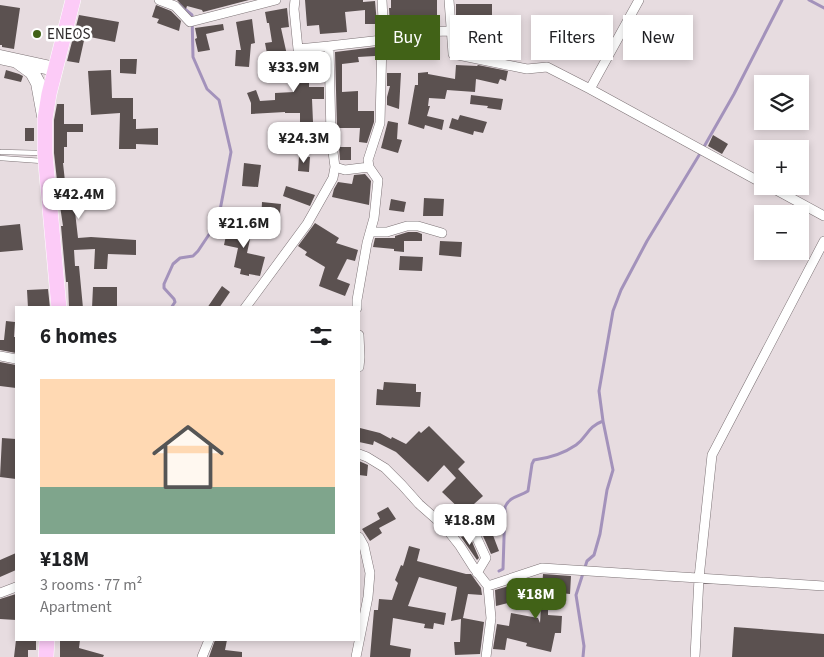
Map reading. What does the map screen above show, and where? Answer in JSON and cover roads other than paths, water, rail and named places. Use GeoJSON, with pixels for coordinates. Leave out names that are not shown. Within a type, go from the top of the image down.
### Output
{"type":"FeatureCollection","features":[{"type":"Feature","properties":{"kind":"main road"},"geometry":{"type":"LineString","coordinates":[[59,306],[45,157],[45,119],[49,94],[73,0]]}},
{"type":"Feature","properties":{"kind":"main road"},"geometry":{"type":"LineString","coordinates":[[0,57],[55,69]]}},
{"type":"Feature","properties":{"kind":"main road"},"geometry":{"type":"LineString","coordinates":[[17,61],[32,72],[38,83],[45,119]]}},
{"type":"Feature","properties":{"kind":"main road"},"geometry":{"type":"LineString","coordinates":[[46,657],[47,641]]}},
{"type":"Feature","properties":{"kind":"street"},"geometry":{"type":"LineString","coordinates":[[159,0],[176,3],[190,22],[276,0]]}},
{"type":"Feature","properties":{"kind":"street"},"geometry":{"type":"LineString","coordinates":[[295,0],[294,10],[298,49],[329,46],[375,37]]}},
{"type":"Feature","properties":{"kind":"street"},"geometry":{"type":"LineString","coordinates":[[382,0],[382,15]]}},
{"type":"Feature","properties":{"kind":"street"},"geometry":{"type":"LineString","coordinates":[[449,0],[450,16]]}},
{"type":"Feature","properties":{"kind":"street"},"geometry":{"type":"LineString","coordinates":[[590,90],[639,0]]}},
{"type":"Feature","properties":{"kind":"street"},"geometry":{"type":"LineString","coordinates":[[246,306],[307,224],[333,178],[335,167],[331,137],[329,46]]}},
{"type":"Feature","properties":{"kind":"street"},"geometry":{"type":"LineString","coordinates":[[358,306],[357,300],[366,243],[374,218],[378,180],[369,167],[368,160],[380,123],[382,60]]}},
{"type":"Feature","properties":{"kind":"street"},"geometry":{"type":"LineString","coordinates":[[483,60],[527,69],[547,67],[754,178]]}},
{"type":"Feature","properties":{"kind":"street"},"geometry":{"type":"LineString","coordinates":[[335,167],[345,170],[369,167]]}},
{"type":"Feature","properties":{"kind":"street"},"geometry":{"type":"LineString","coordinates":[[786,195],[824,216]]}},
{"type":"Feature","properties":{"kind":"street"},"geometry":{"type":"LineString","coordinates":[[370,232],[387,232],[407,226],[418,226],[442,233]]}},
{"type":"Feature","properties":{"kind":"street"},"geometry":{"type":"LineString","coordinates":[[695,657],[699,578],[712,455],[824,242]]}},
{"type":"Feature","properties":{"kind":"street"},"geometry":{"type":"LineString","coordinates":[[0,356],[15,359]]}},
{"type":"Feature","properties":{"kind":"street"},"geometry":{"type":"LineString","coordinates":[[360,454],[385,468],[419,504],[445,527],[488,586],[491,618],[486,657]]}},
{"type":"Feature","properties":{"kind":"street"},"geometry":{"type":"LineString","coordinates":[[445,527],[474,532],[486,558],[477,573]]}},
{"type":"Feature","properties":{"kind":"street"},"geometry":{"type":"LineString","coordinates":[[360,539],[364,546],[370,573],[368,597],[360,637]]}},
{"type":"Feature","properties":{"kind":"street"},"geometry":{"type":"LineString","coordinates":[[488,586],[542,568],[824,586]]}},
{"type":"Feature","properties":{"kind":"street"},"geometry":{"type":"LineString","coordinates":[[0,593],[15,588]]}},
{"type":"Feature","properties":{"kind":"street"},"geometry":{"type":"LineString","coordinates":[[202,657],[209,641]]}},
{"type":"Feature","properties":{"kind":"street"},"geometry":{"type":"LineString","coordinates":[[356,657],[359,641]]}},
{"type":"Feature","properties":{"kind":"lane"},"geometry":{"type":"LineString","coordinates":[[0,155],[45,157]]}},
{"type":"Feature","properties":{"kind":"lane"},"geometry":{"type":"LineString","coordinates":[[0,155],[45,157]]}},
{"type":"Feature","properties":{"kind":"waterway"},"geometry":{"type":"LineString","coordinates":[[172,306],[175,302],[174,299],[164,288],[164,284],[173,264],[180,258],[193,256],[218,221],[231,152],[219,100],[207,89],[193,57],[192,15],[180,5],[182,0]]}},
{"type":"Feature","properties":{"kind":"waterway"},"geometry":{"type":"LineString","coordinates":[[583,657],[584,646],[576,595],[587,561],[594,555],[613,470],[599,391],[613,311],[621,290],[647,241],[734,94],[782,0]]}},
{"type":"Feature","properties":{"kind":"waterway"},"geometry":{"type":"LineString","coordinates":[[809,0],[824,8]]}},
{"type":"Feature","properties":{"kind":"waterway"},"geometry":{"type":"LineString","coordinates":[[499,571],[503,569],[505,507],[512,499],[528,491],[534,460],[566,451],[580,442],[594,426],[603,421]]}},
{"type":"Feature","properties":{"kind":"place","name":"ENEOS"},"geometry":{"type":"Point","coordinates":[37,34]}}]}
